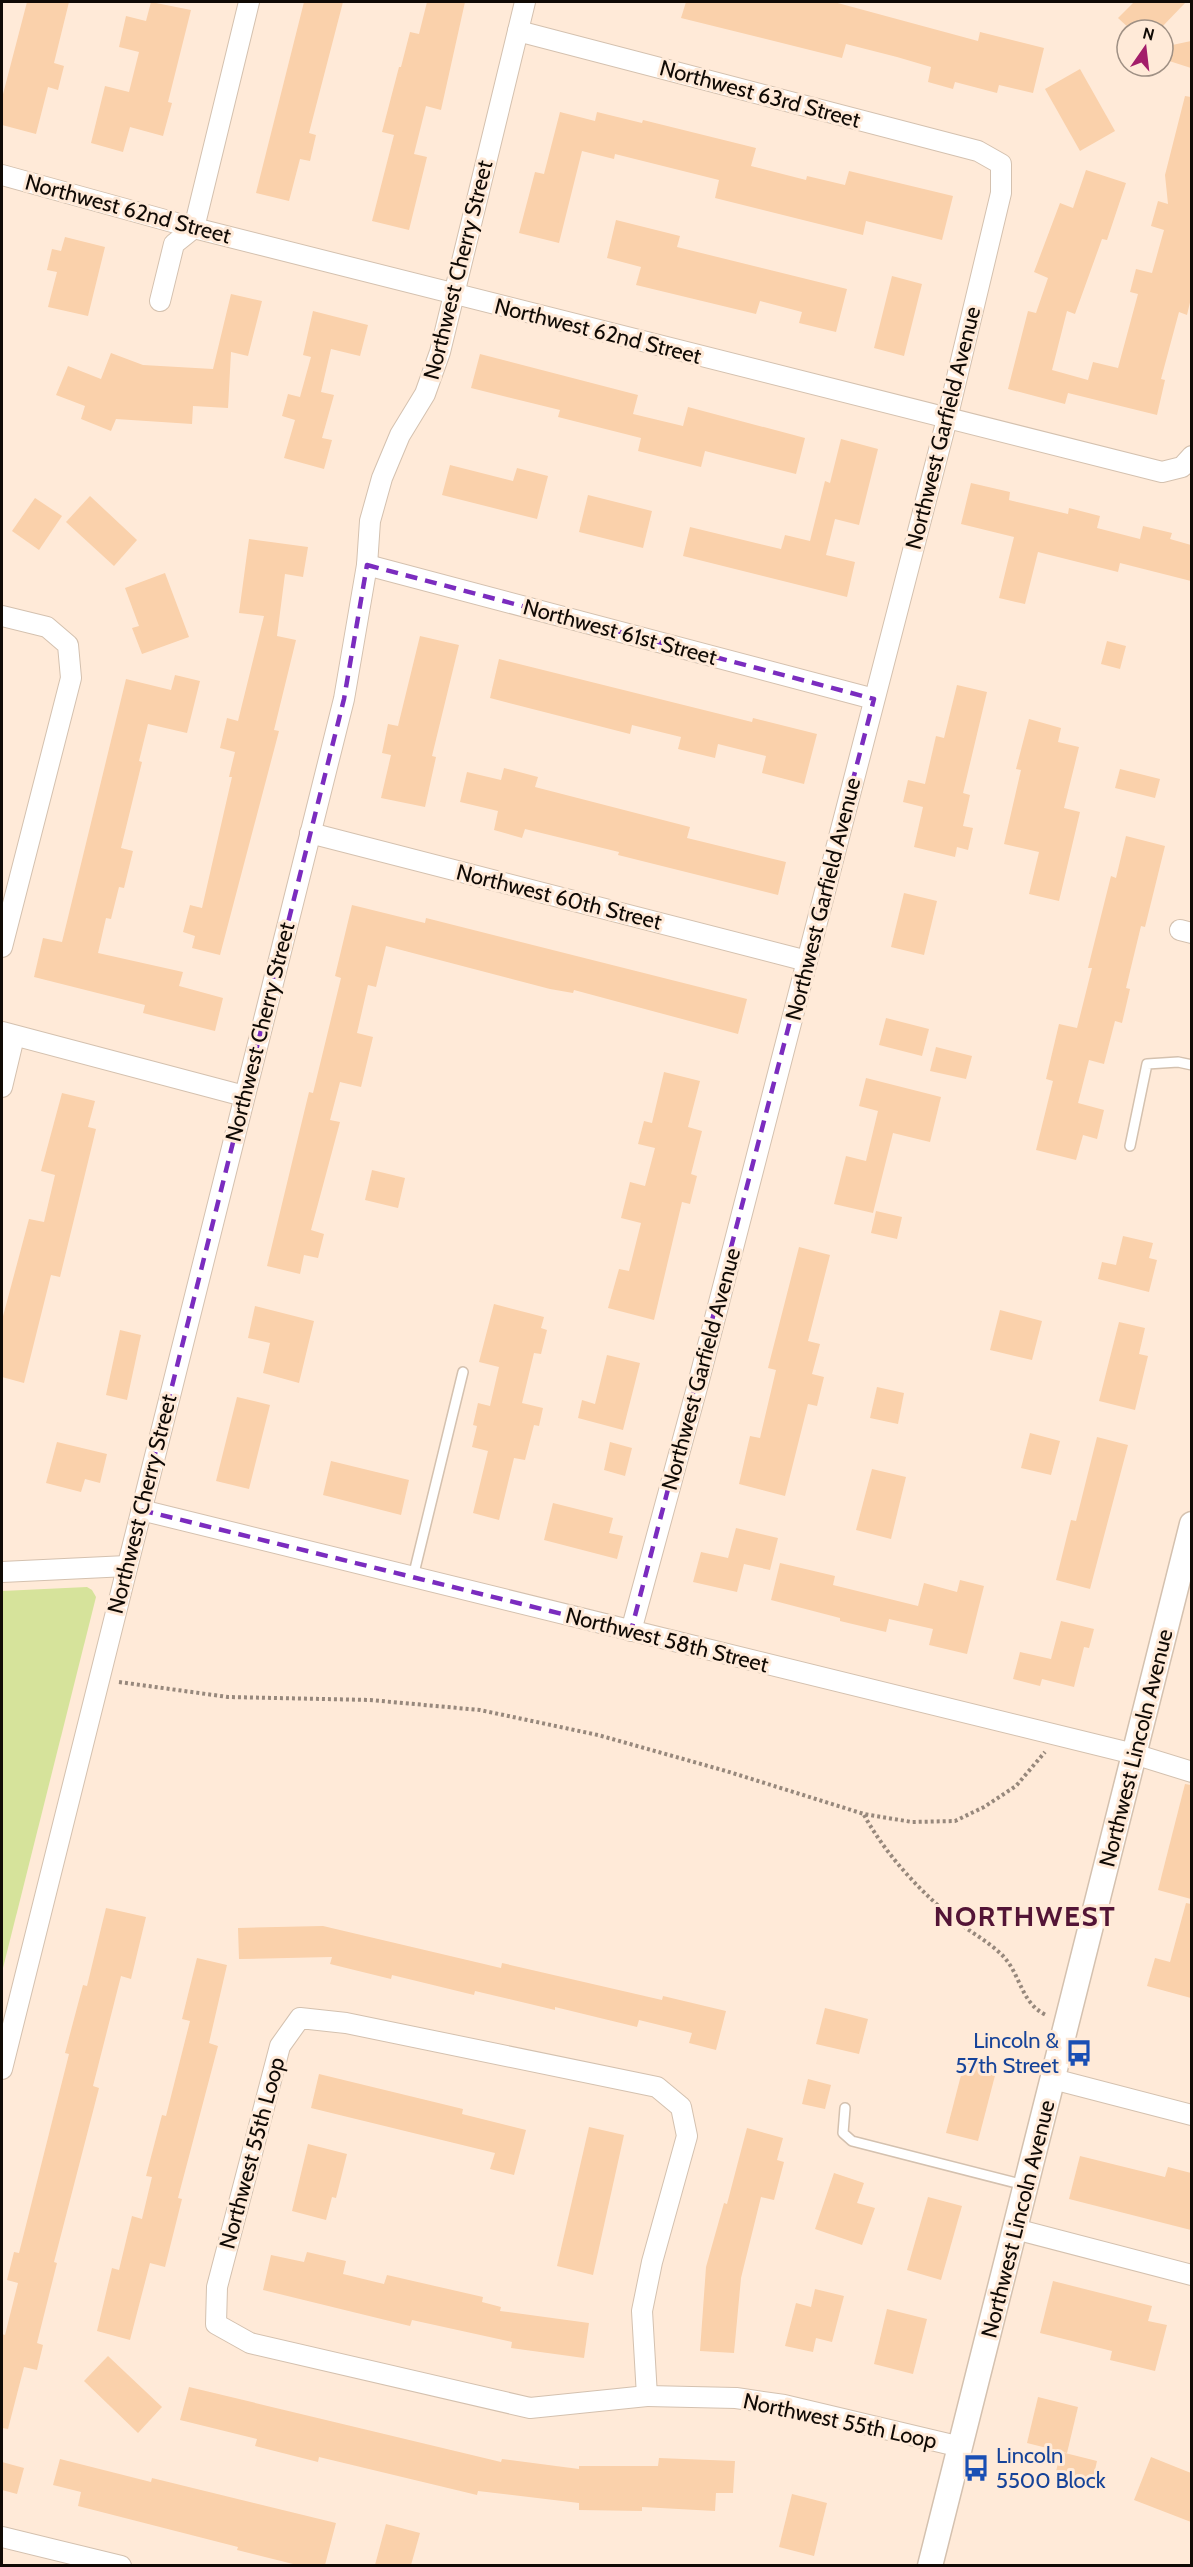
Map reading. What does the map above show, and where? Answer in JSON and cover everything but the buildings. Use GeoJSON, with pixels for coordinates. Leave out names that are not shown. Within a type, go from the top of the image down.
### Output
{"type":"FeatureCollection","features":[{"type":"Feature","properties":{"kind":"street"},"geometry":{"type":"LineString","coordinates":[[160,301],[174,244],[194,228],[249,2]]}},
{"type":"Feature","properties":{"kind":"street","name":"Northwest Cherry Street"},"geometry":{"type":"LineString","coordinates":[[2,2069],[5,2043],[99,1679],[344,699],[367,565],[370,520],[382,478],[400,435],[425,394],[440,352],[525,2]]}},
{"type":"Feature","properties":{"kind":"street","name":"Northwest 63rd Street"},"geometry":{"type":"LineString","coordinates":[[518,31],[978,151],[1000,164]]}},
{"type":"Feature","properties":{"kind":"street","name":"Northwest Garfield Avenue"},"geometry":{"type":"LineString","coordinates":[[631,1631],[704,1362],[947,419],[1001,193],[1000,164]]}},
{"type":"Feature","properties":{"kind":"street","name":"Northwest 62nd Street"},"geometry":{"type":"LineString","coordinates":[[2,175],[194,228],[1162,472],[1182,467],[1191,456]]}},
{"type":"Feature","properties":{"kind":"street","name":"Northwest 61st Street"},"geometry":{"type":"LineString","coordinates":[[367,565],[874,699]]}},
{"type":"Feature","properties":{"kind":"street"},"geometry":{"type":"LineString","coordinates":[[2,616],[47,627],[68,645],[71,678],[2,947]]}},
{"type":"Feature","properties":{"kind":"street","name":"Northwest 60th Street"},"geometry":{"type":"LineString","coordinates":[[310,833],[807,961]]}},
{"type":"Feature","properties":{"kind":"street"},"geometry":{"type":"LineString","coordinates":[[2,1086],[8,1034],[244,1096]]}},
{"type":"Feature","properties":{"kind":"street","name":"Northwest 58th Street"},"geometry":{"type":"LineString","coordinates":[[141,1510],[1059,1735],[1134,1754],[1191,1772]]}},
{"type":"Feature","properties":{"kind":"street","name":"Northwest Lincoln Avenue"},"geometry":{"type":"LineString","coordinates":[[930,2565],[1191,1524]]}},
{"type":"Feature","properties":{"kind":"street"},"geometry":{"type":"LineString","coordinates":[[2,1572],[127,1566]]}},
{"type":"Feature","properties":{"kind":"street","name":"Northwest 55th Loop"},"geometry":{"type":"LineString","coordinates":[[646,2396],[642,2312],[651,2262],[687,2136],[681,2107],[657,2087],[346,2023],[300,2018],[280,2046],[217,2287],[216,2324],[250,2343],[530,2408],[646,2396],[736,2398],[784,2405],[961,2447]]}},
{"type":"Feature","properties":{"kind":"street"},"geometry":{"type":"LineString","coordinates":[[1053,2079],[1191,2115]]}},
{"type":"Feature","properties":{"kind":"street"},"geometry":{"type":"LineString","coordinates":[[1015,2229],[1191,2275]]}},
{"type":"Feature","properties":{"kind":"street"},"geometry":{"type":"LineString","coordinates":[[2,2536],[121,2565]]}},
{"type":"Feature","properties":{"kind":"lane"},"geometry":{"type":"LineString","coordinates":[[1130,1146],[1147,1064],[1178,1062],[1191,1065]]}},
{"type":"Feature","properties":{"kind":"lane"},"geometry":{"type":"LineString","coordinates":[[413,1577],[463,1372]]}},
{"type":"Feature","properties":{"kind":"lane"},"geometry":{"type":"LineString","coordinates":[[845,2108],[843,2133],[852,2141],[1026,2185]]}},
{"type":"Feature","properties":{"kind":"path"},"geometry":{"type":"LineString","coordinates":[[99,1679],[228,1697],[370,1700],[480,1710],[598,1735],[726,1771],[864,1814],[912,1822],[955,1821],[984,1807],[1016,1786],[1059,1735]]}},
{"type":"Feature","properties":{"kind":"path"},"geometry":{"type":"LineString","coordinates":[[864,1814],[876,1838],[914,1882],[949,1916],[1005,1958],[1034,2010],[1066,2025]]}},
{"type":"Feature","properties":{"kind":"highlighted area"},"geometry":{"type":"Polygon","coordinates":[[[367,565],[874,699],[631,1631],[141,1510],[344,699],[367,565]]]}},
{"type":"Feature","properties":{"kind":"green space"},"geometry":{"type":"Polygon","coordinates":[[[87,1587],[96,1597],[2,1972],[2,1591],[87,1587]]]}},
{"type":"Feature","properties":{"kind":"place","name":"Lincoln & 57th Street"},"geometry":{"type":"Point","coordinates":[1079,2053]}},
{"type":"Feature","properties":{"kind":"place","name":"Lincoln 5500 Block"},"geometry":{"type":"Point","coordinates":[976,2468]}},
{"type":"Feature","properties":{"kind":"district","name":"NORTHWEST"},"geometry":{"type":"Point","coordinates":[1025,1916]}}]}
